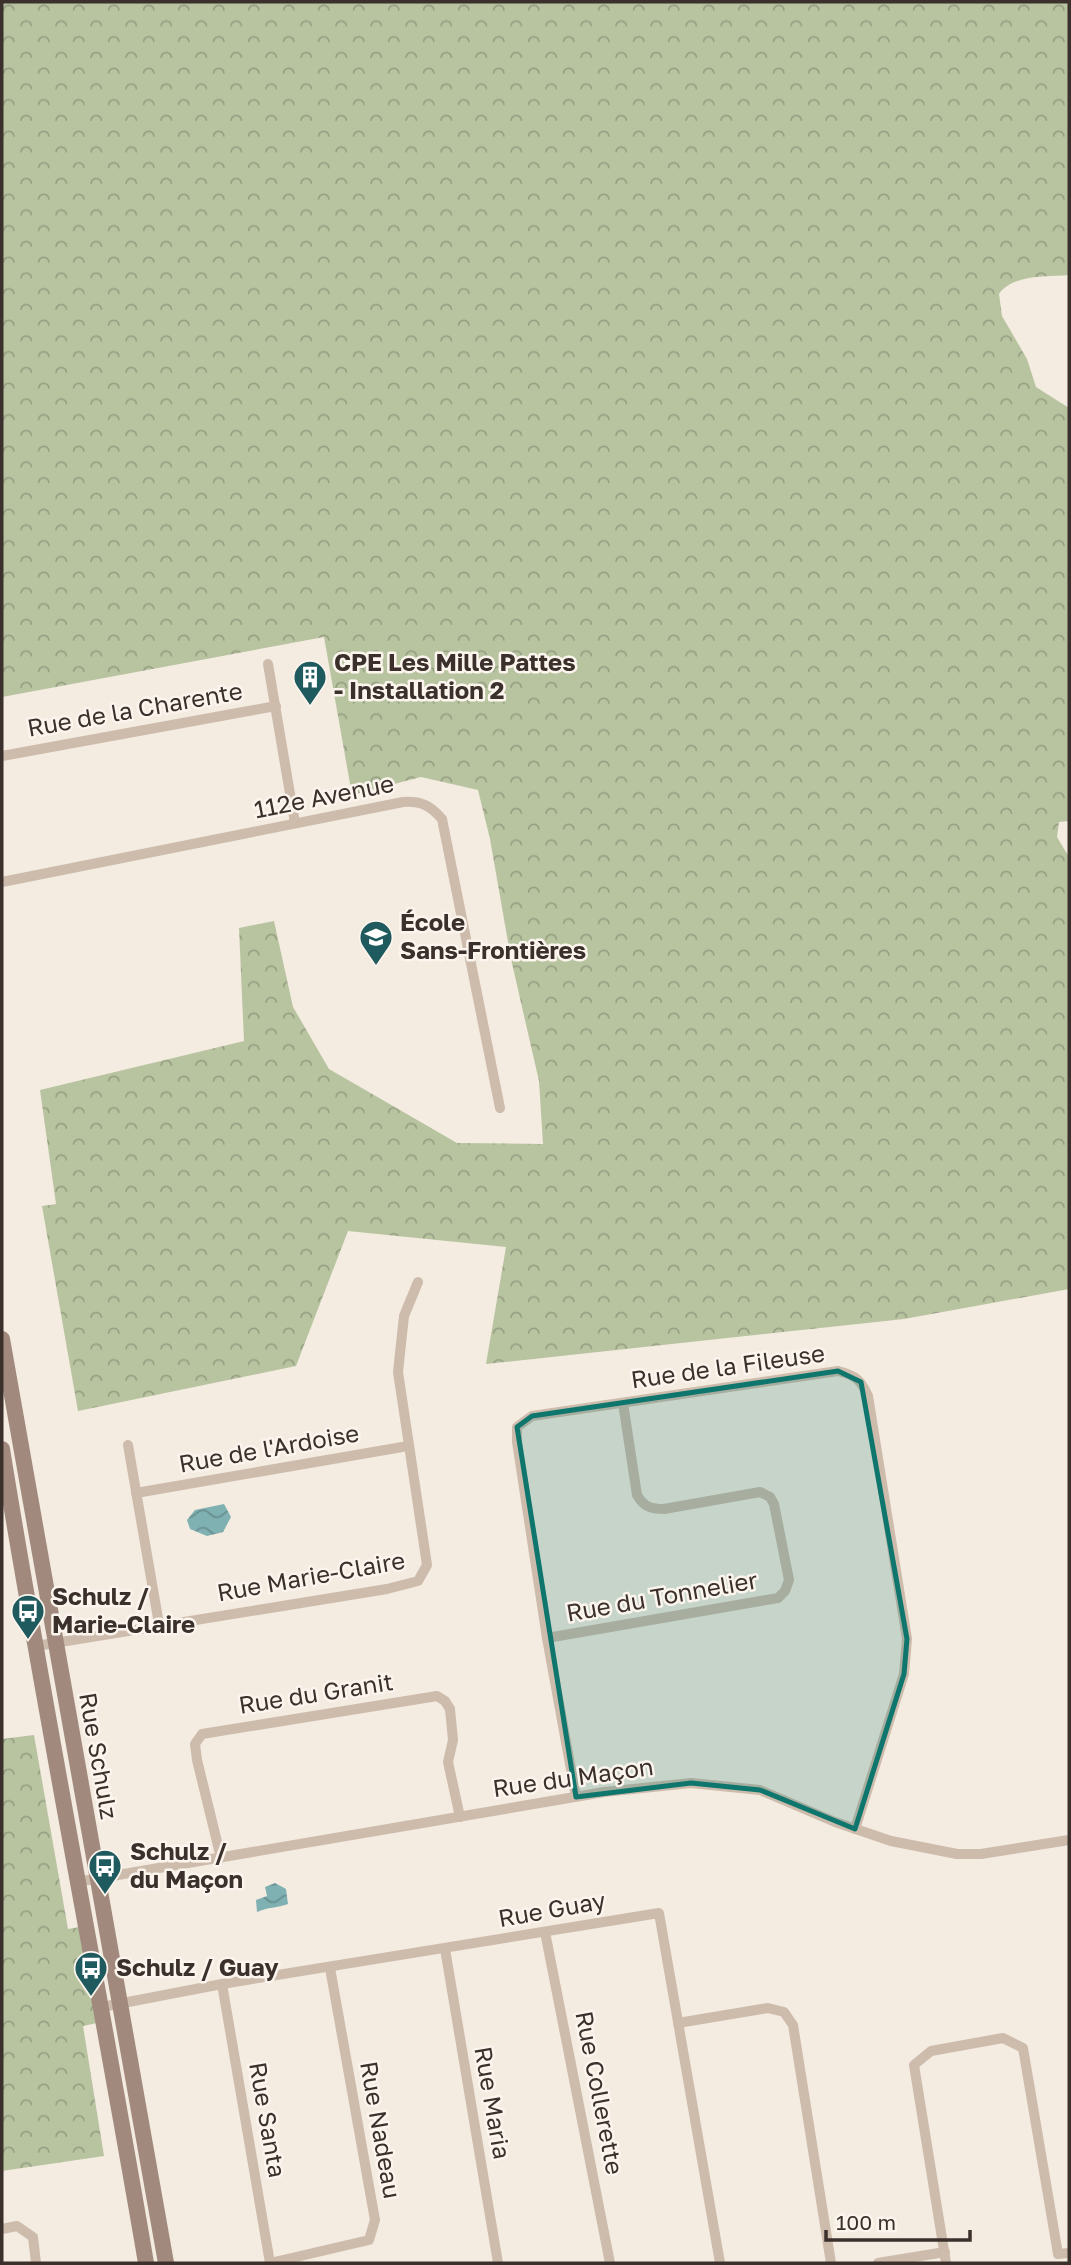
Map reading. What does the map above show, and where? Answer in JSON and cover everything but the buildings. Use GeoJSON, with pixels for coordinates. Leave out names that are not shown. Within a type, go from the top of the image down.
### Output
{"type":"FeatureCollection","features":[{"type":"Feature","properties":{"kind":"street"},"geometry":{"type":"LineString","coordinates":[[268,664],[295,823]]}},
{"type":"Feature","properties":{"kind":"street","name":"Rue de la Charente"},"geometry":{"type":"LineString","coordinates":[[2,756],[276,706]]}},
{"type":"Feature","properties":{"kind":"street","name":"112e Avenue"},"geometry":{"type":"LineString","coordinates":[[2,882],[418,801],[431,807],[442,819],[499,1108]]}},
{"type":"Feature","properties":{"kind":"street","name":"Rue Marie-Claire"},"geometry":{"type":"LineString","coordinates":[[36,1646],[387,1589],[418,1581],[427,1564],[398,1372],[404,1316],[418,1282]]}},
{"type":"Feature","properties":{"kind":"street","name":"Rue Schulz"},"geometry":{"type":"LineString","coordinates":[[2,1339],[166,2263]]}},
{"type":"Feature","properties":{"kind":"street","name":"Rue de la Fileuse"},"geometry":{"type":"LineString","coordinates":[[576,1797],[547,1638],[517,1442],[517,1427],[532,1416],[838,1371],[851,1374],[861,1382],[868,1396],[907,1639],[904,1674],[855,1829]]}},
{"type":"Feature","properties":{"kind":"street","name":"Rue du Tonnelier"},"geometry":{"type":"LineString","coordinates":[[547,1638],[778,1598],[785,1591],[789,1580],[774,1504],[770,1496],[760,1492],[664,1509],[651,1509],[641,1503],[637,1495],[623,1403]]}},
{"type":"Feature","properties":{"kind":"street"},"geometry":{"type":"LineString","coordinates":[[128,1445],[159,1625]]}},
{"type":"Feature","properties":{"kind":"street","name":"Rue de l'Ardoise"},"geometry":{"type":"LineString","coordinates":[[136,1493],[408,1446]]}},
{"type":"Feature","properties":{"kind":"street","name":"Rue Schulz"},"geometry":{"type":"LineString","coordinates":[[2,1449],[146,2263]]}},
{"type":"Feature","properties":{"kind":"street"},"geometry":{"type":"LineString","coordinates":[[4,1472],[24,1469]]}},
{"type":"Feature","properties":{"kind":"street","name":"Rue du Granit"},"geometry":{"type":"LineString","coordinates":[[221,1858],[197,1760],[195,1744],[202,1734],[437,1696],[445,1701],[450,1709],[453,1741],[448,1762],[460,1817]]}},
{"type":"Feature","properties":{"kind":"street"},"geometry":{"type":"LineString","coordinates":[[59,1778],[78,1774]]}},
{"type":"Feature","properties":{"kind":"street","name":"Rue du Maçon"},"geometry":{"type":"LineString","coordinates":[[77,1882],[576,1797],[691,1783],[760,1790],[891,1841],[957,1854],[981,1854],[1069,1840]]}},
{"type":"Feature","properties":{"kind":"street","name":"Rue Guay"},"geometry":{"type":"LineString","coordinates":[[102,2007],[222,1984],[659,1913],[720,2263]]}},
{"type":"Feature","properties":{"kind":"street","name":"Rue Collerette"},"geometry":{"type":"LineString","coordinates":[[545,1932],[610,2263]]}},
{"type":"Feature","properties":{"kind":"street","name":"Rue Maria"},"geometry":{"type":"LineString","coordinates":[[445,1949],[498,2263]]}},
{"type":"Feature","properties":{"kind":"street","name":"Rue Nadeau"},"geometry":{"type":"LineString","coordinates":[[270,2263],[369,2240],[375,2220],[330,1968]]}},
{"type":"Feature","properties":{"kind":"street","name":"Rue Santa"},"geometry":{"type":"LineString","coordinates":[[222,1984],[270,2263]]}},
{"type":"Feature","properties":{"kind":"street"},"geometry":{"type":"LineString","coordinates":[[678,2023],[768,2008],[784,2012],[793,2025],[831,2263]]}},
{"type":"Feature","properties":{"kind":"street"},"geometry":{"type":"LineString","coordinates":[[878,2263],[945,2258],[914,2065],[931,2051],[1003,2038],[1023,2048],[1063,2257]]}},
{"type":"Feature","properties":{"kind":"street"},"geometry":{"type":"LineString","coordinates":[[127,2155],[146,2152]]}},
{"type":"Feature","properties":{"kind":"street"},"geometry":{"type":"LineString","coordinates":[[2,2229],[17,2226],[33,2237],[36,2263]]}},
{"type":"Feature","properties":{"kind":"highlighted area"},"geometry":{"type":"Polygon","coordinates":[[[838,1371],[861,1382],[907,1639],[904,1674],[855,1829],[760,1790],[691,1783],[576,1797],[517,1427],[532,1416],[838,1371]]]}},
{"type":"Feature","properties":{"kind":"green space"},"geometry":{"type":"Polygon","coordinates":[[[2,2],[1069,2],[1069,275],[1021,280],[999,294],[1002,316],[1027,359],[1036,387],[1069,408],[1069,821],[1059,822],[1057,837],[1069,857],[1069,1289],[904,1319],[486,1364],[506,1247],[348,1231],[296,1366],[78,1411],[42,1206],[56,1204],[40,1090],[244,1041],[239,928],[274,921],[293,1007],[329,1069],[457,1143],[543,1144],[539,1081],[511,959],[490,839],[478,790],[421,777],[352,795],[324,637],[2,697],[2,2]]]}},
{"type":"Feature","properties":{"kind":"green space"},"geometry":{"type":"Polygon","coordinates":[[[34,1735],[68,1929],[80,1927],[97,2023],[83,2026],[104,2156],[2,2171],[2,1739],[34,1735]]]}},
{"type":"Feature","properties":{"kind":"water"},"geometry":{"type":"Polygon","coordinates":[[[224,1504],[231,1517],[223,1532],[207,1536],[190,1529],[187,1520],[195,1510],[224,1504]]]}},
{"type":"Feature","properties":{"kind":"water"},"geometry":{"type":"Polygon","coordinates":[[[275,1883],[286,1889],[288,1904],[257,1912],[256,1900],[267,1896],[265,1887],[275,1883]]]}},
{"type":"Feature","properties":{"kind":"place","name":"CPE Les Mille Pattes - Installation 2"},"geometry":{"type":"Point","coordinates":[310,707]}},
{"type":"Feature","properties":{"kind":"place","name":"École Sans-Frontières"},"geometry":{"type":"Point","coordinates":[376,967]}},
{"type":"Feature","properties":{"kind":"place","name":"Schulz / Marie-Claire"},"geometry":{"type":"Point","coordinates":[28,1641]}},
{"type":"Feature","properties":{"kind":"place","name":"Schulz / du Maçon"},"geometry":{"type":"Point","coordinates":[105,1896]}},
{"type":"Feature","properties":{"kind":"place","name":"Schulz / Guay"},"geometry":{"type":"Point","coordinates":[91,1998]}}]}
